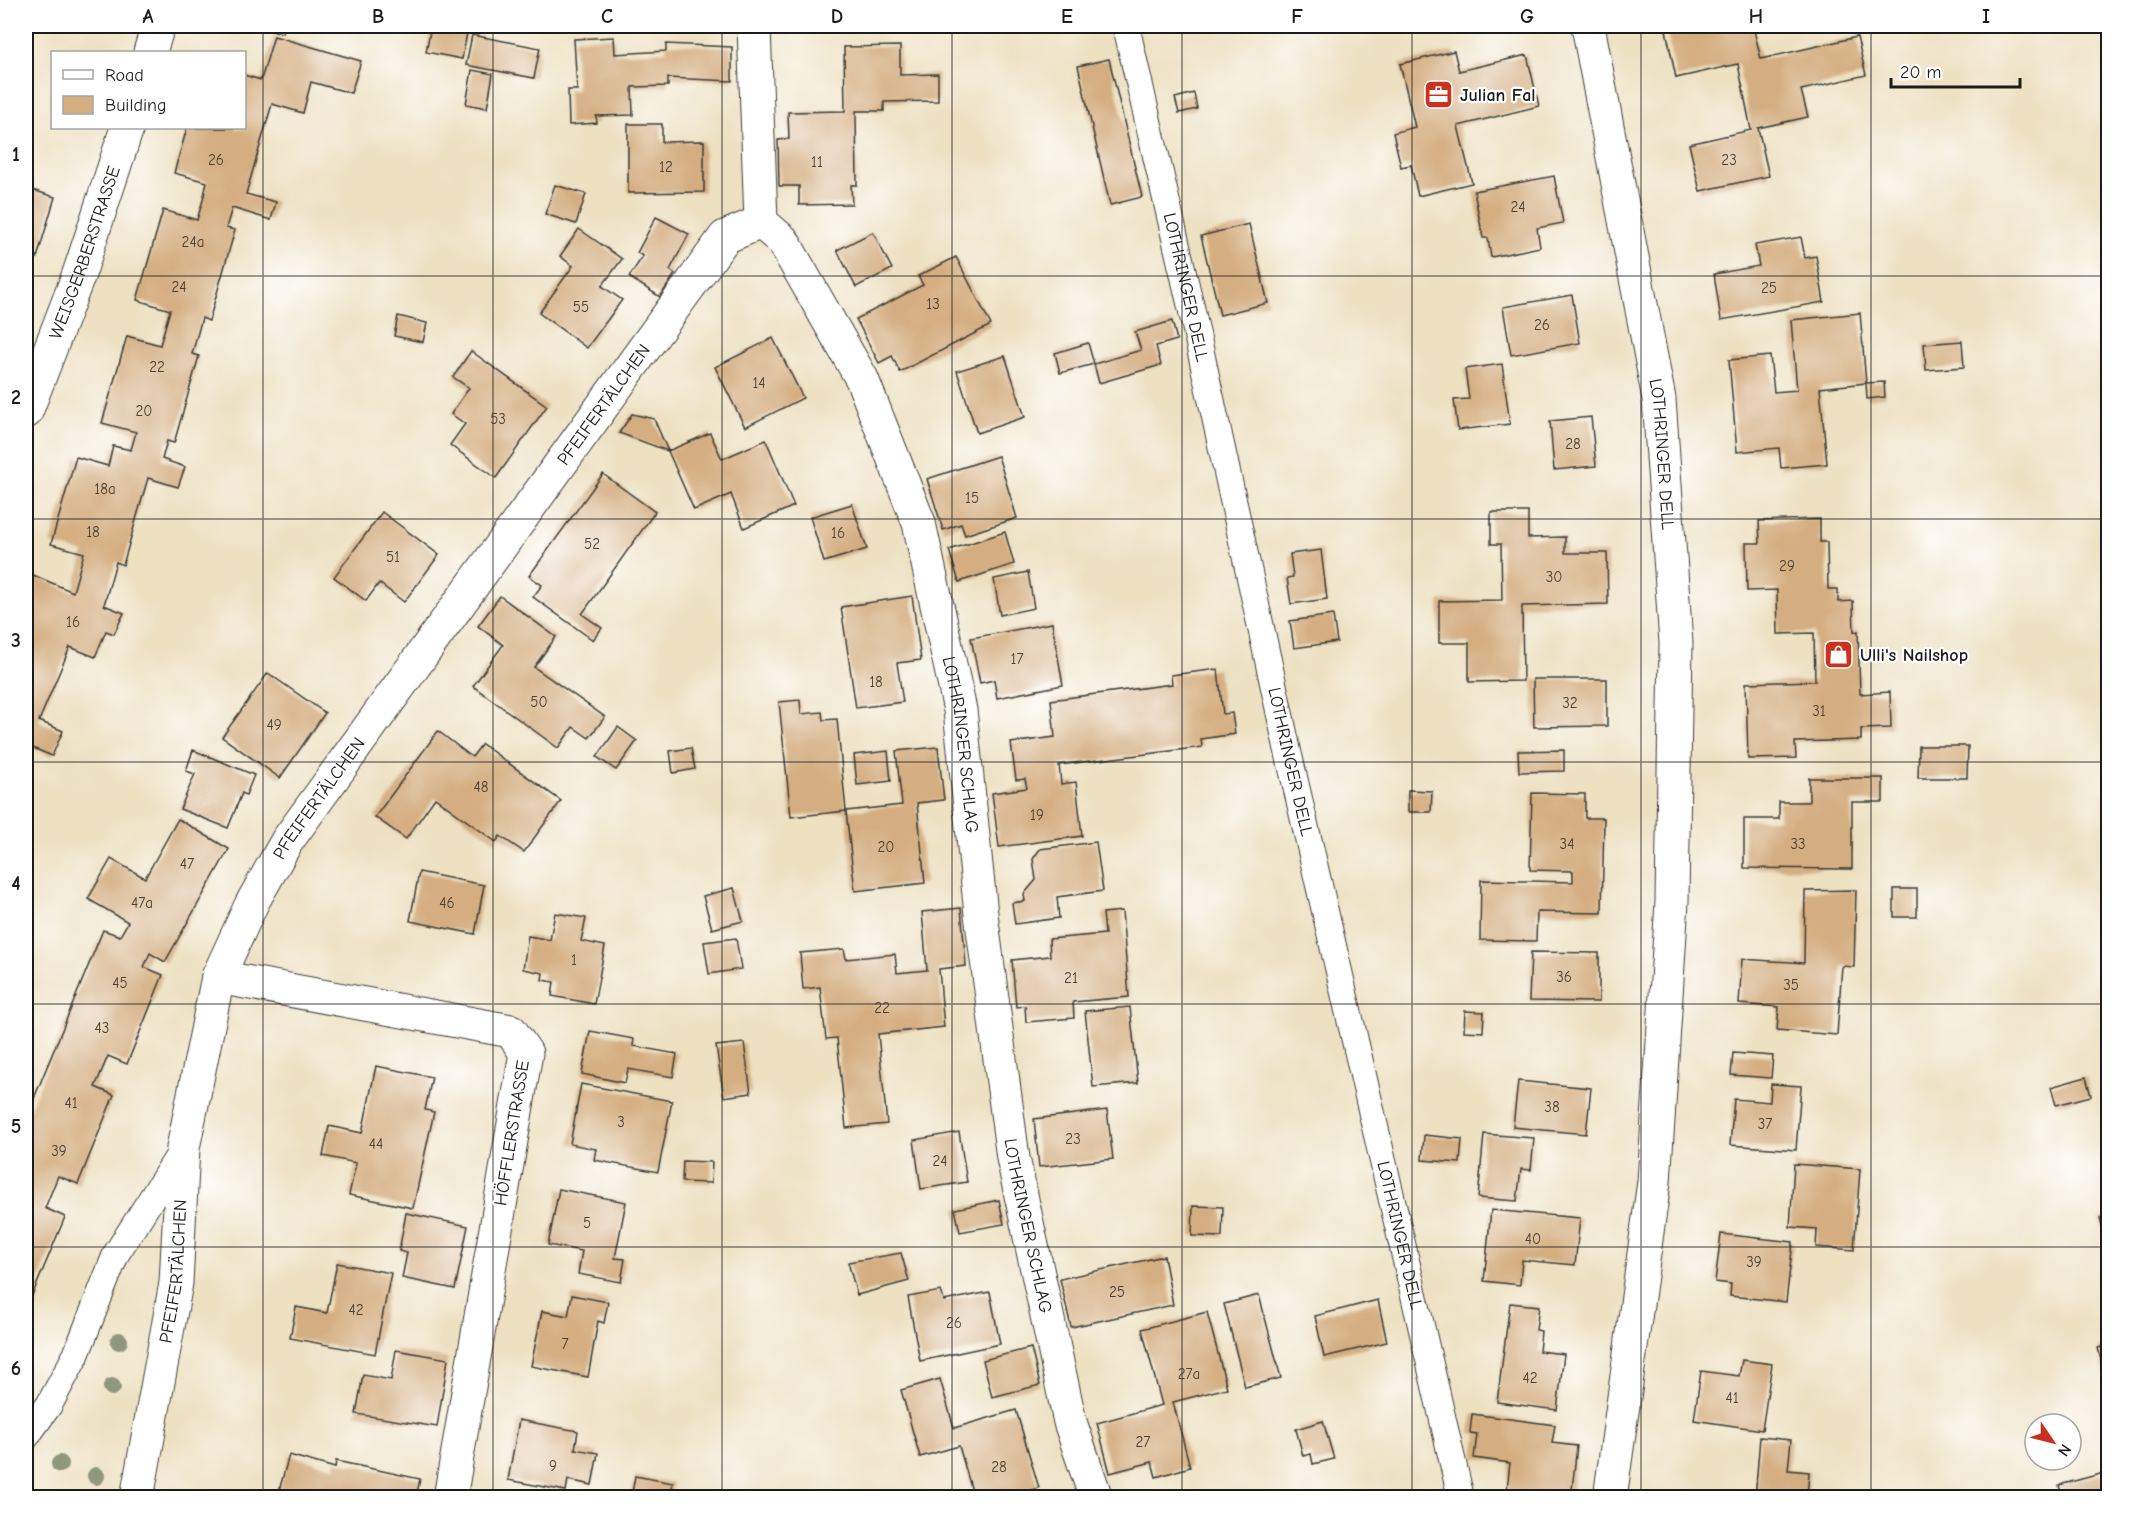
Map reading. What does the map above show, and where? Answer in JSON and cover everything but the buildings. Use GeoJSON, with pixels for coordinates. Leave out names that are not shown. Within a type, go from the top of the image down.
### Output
{"type":"FeatureCollection","features":[{"type":"Feature","properties":{"kind":"street"},"geometry":{"type":"LineString","coordinates":[[150,51],[158,26]]}},
{"type":"Feature","properties":{"kind":"street"},"geometry":{"type":"LineString","coordinates":[[754,26],[761,222]]}},
{"type":"Feature","properties":{"kind":"street","name":"LOTHRINGER DELL"},"geometry":{"type":"LineString","coordinates":[[1588,26],[1659,399],[1676,643],[1672,902],[1654,1182],[1610,1497]]}},
{"type":"Feature","properties":{"kind":"street","name":"WEISGERBERSTRASSE"},"geometry":{"type":"LineString","coordinates":[[26,412],[79,274],[127,129]]}},
{"type":"Feature","properties":{"kind":"street","name":"PFEIFERTÄLCHEN"},"geometry":{"type":"LineString","coordinates":[[137,1497],[176,1283],[183,1148],[218,977],[252,903],[287,841],[725,237],[761,222]]}},
{"type":"Feature","properties":{"kind":"street","name":"LOTHRINGER SCHLAG"},"geometry":{"type":"LineString","coordinates":[[761,222],[783,241],[862,380],[919,523],[960,710],[981,914],[1013,1158],[1070,1422],[1096,1497]]}},
{"type":"Feature","properties":{"kind":"street","name":"HÖFFLERSTRASSE"},"geometry":{"type":"LineString","coordinates":[[218,977],[511,1031],[526,1053],[450,1497]]}},
{"type":"Feature","properties":{"kind":"lane","name":"LOTHRINGER DELL"},"geometry":{"type":"LineString","coordinates":[[1126,26],[1290,758],[1461,1497]]}},
{"type":"Feature","properties":{"kind":"lane"},"geometry":{"type":"LineString","coordinates":[[26,1437],[49,1405],[76,1355],[116,1254],[183,1148]]}},
{"type":"Feature","properties":{"kind":"place","name":"Julian Fal"},"geometry":{"type":"Point","coordinates":[1439,95]}},
{"type":"Feature","properties":{"kind":"place","name":"Ulli's Nailshop"},"geometry":{"type":"Point","coordinates":[1839,655]}}]}
